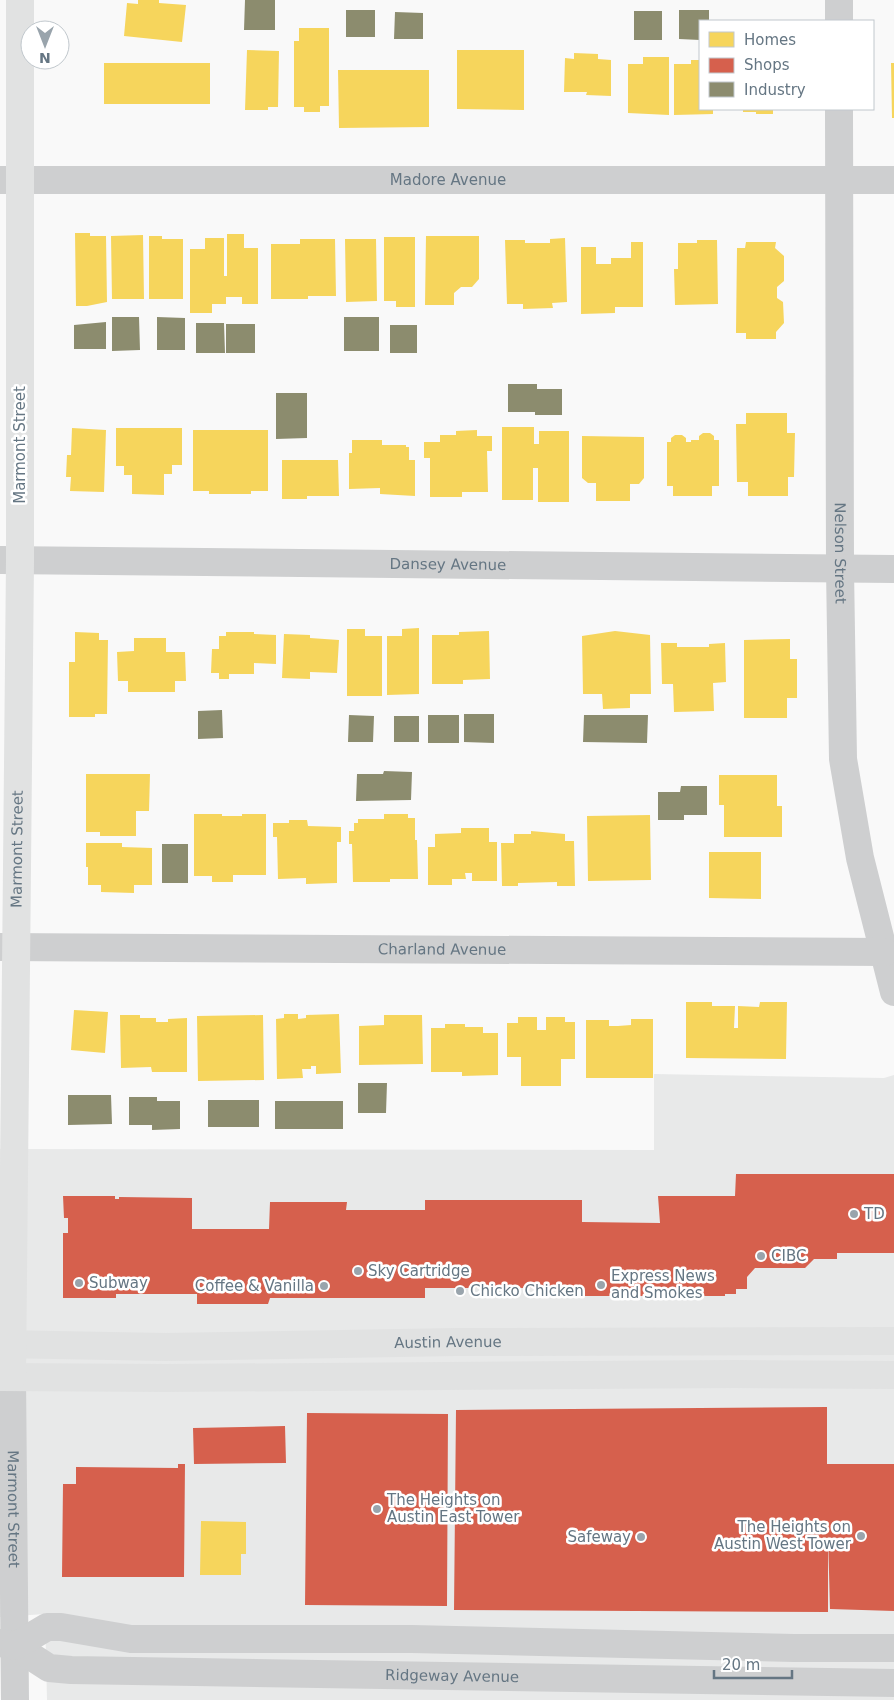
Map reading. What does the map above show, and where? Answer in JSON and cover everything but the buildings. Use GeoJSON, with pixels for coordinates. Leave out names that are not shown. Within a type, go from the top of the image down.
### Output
{"type":"FeatureCollection","features":[{"type":"Feature","properties":{"kind":"main road","name":"Marmont Street"},"geometry":{"type":"LineString","coordinates":[[6,1377],[10,180],[20,0]]}},
{"type":"Feature","properties":{"kind":"main road","name":"Austin Avenue"},"geometry":{"type":"LineString","coordinates":[[6,1345],[166,1347],[457,1342],[894,1341]]}},
{"type":"Feature","properties":{"kind":"main road"},"geometry":{"type":"LineString","coordinates":[[6,1377],[894,1375]]}},
{"type":"Feature","properties":{"kind":"street"},"geometry":{"type":"LineString","coordinates":[[839,0],[839,20]]}},
{"type":"Feature","properties":{"kind":"street","name":"Nelson Street"},"geometry":{"type":"LineString","coordinates":[[839,110],[840,569],[843,759],[860,858],[894,992]]}},
{"type":"Feature","properties":{"kind":"street","name":"Madore Avenue"},"geometry":{"type":"LineString","coordinates":[[10,180],[894,180]]}},
{"type":"Feature","properties":{"kind":"street","name":"Dansey Avenue"},"geometry":{"type":"LineString","coordinates":[[10,560],[894,569]]}},
{"type":"Feature","properties":{"kind":"street","name":"Charland Avenue"},"geometry":{"type":"LineString","coordinates":[[8,947],[884,952]]}},
{"type":"Feature","properties":{"kind":"street","name":"Marmont Street"},"geometry":{"type":"LineString","coordinates":[[6,1377],[8,1645],[15,1700]]}},
{"type":"Feature","properties":{"kind":"street"},"geometry":{"type":"LineString","coordinates":[[8,1645],[47,1627],[61,1627],[131,1639],[412,1638],[894,1648]]}},
{"type":"Feature","properties":{"kind":"street","name":"Ridgeway Avenue"},"geometry":{"type":"LineString","coordinates":[[8,1645],[49,1668],[72,1670],[894,1684]]}},
{"type":"Feature","properties":{"kind":"shaded area"},"geometry":{"type":"Polygon","coordinates":[[[654,1074],[884,1078],[894,1075],[894,1700],[47,1700],[45,1614],[0,1617],[0,1149],[654,1150],[654,1074]]]}},
{"type":"Feature","properties":{"kind":"place","name":"TD"},"geometry":{"type":"Point","coordinates":[854,1214]}},
{"type":"Feature","properties":{"kind":"place","name":"CIBC"},"geometry":{"type":"Point","coordinates":[761,1256]}},
{"type":"Feature","properties":{"kind":"place","name":"Sky Cartridge"},"geometry":{"type":"Point","coordinates":[358,1271]}},
{"type":"Feature","properties":{"kind":"place","name":"Subway"},"geometry":{"type":"Point","coordinates":[79,1283]}},
{"type":"Feature","properties":{"kind":"place","name":"Express News and Smokes"},"geometry":{"type":"Point","coordinates":[601,1285]}},
{"type":"Feature","properties":{"kind":"place","name":"Coffee & Vanilla"},"geometry":{"type":"Point","coordinates":[324,1286]}},
{"type":"Feature","properties":{"kind":"place","name":"Chicko Chicken"},"geometry":{"type":"Point","coordinates":[460,1291]}},
{"type":"Feature","properties":{"kind":"place","name":"The Heights on Austin East Tower"},"geometry":{"type":"Point","coordinates":[377,1509]}},
{"type":"Feature","properties":{"kind":"place","name":"The Heights on Austin West Tower"},"geometry":{"type":"Point","coordinates":[861,1536]}},
{"type":"Feature","properties":{"kind":"place","name":"Safeway"},"geometry":{"type":"Point","coordinates":[641,1537]}}]}
